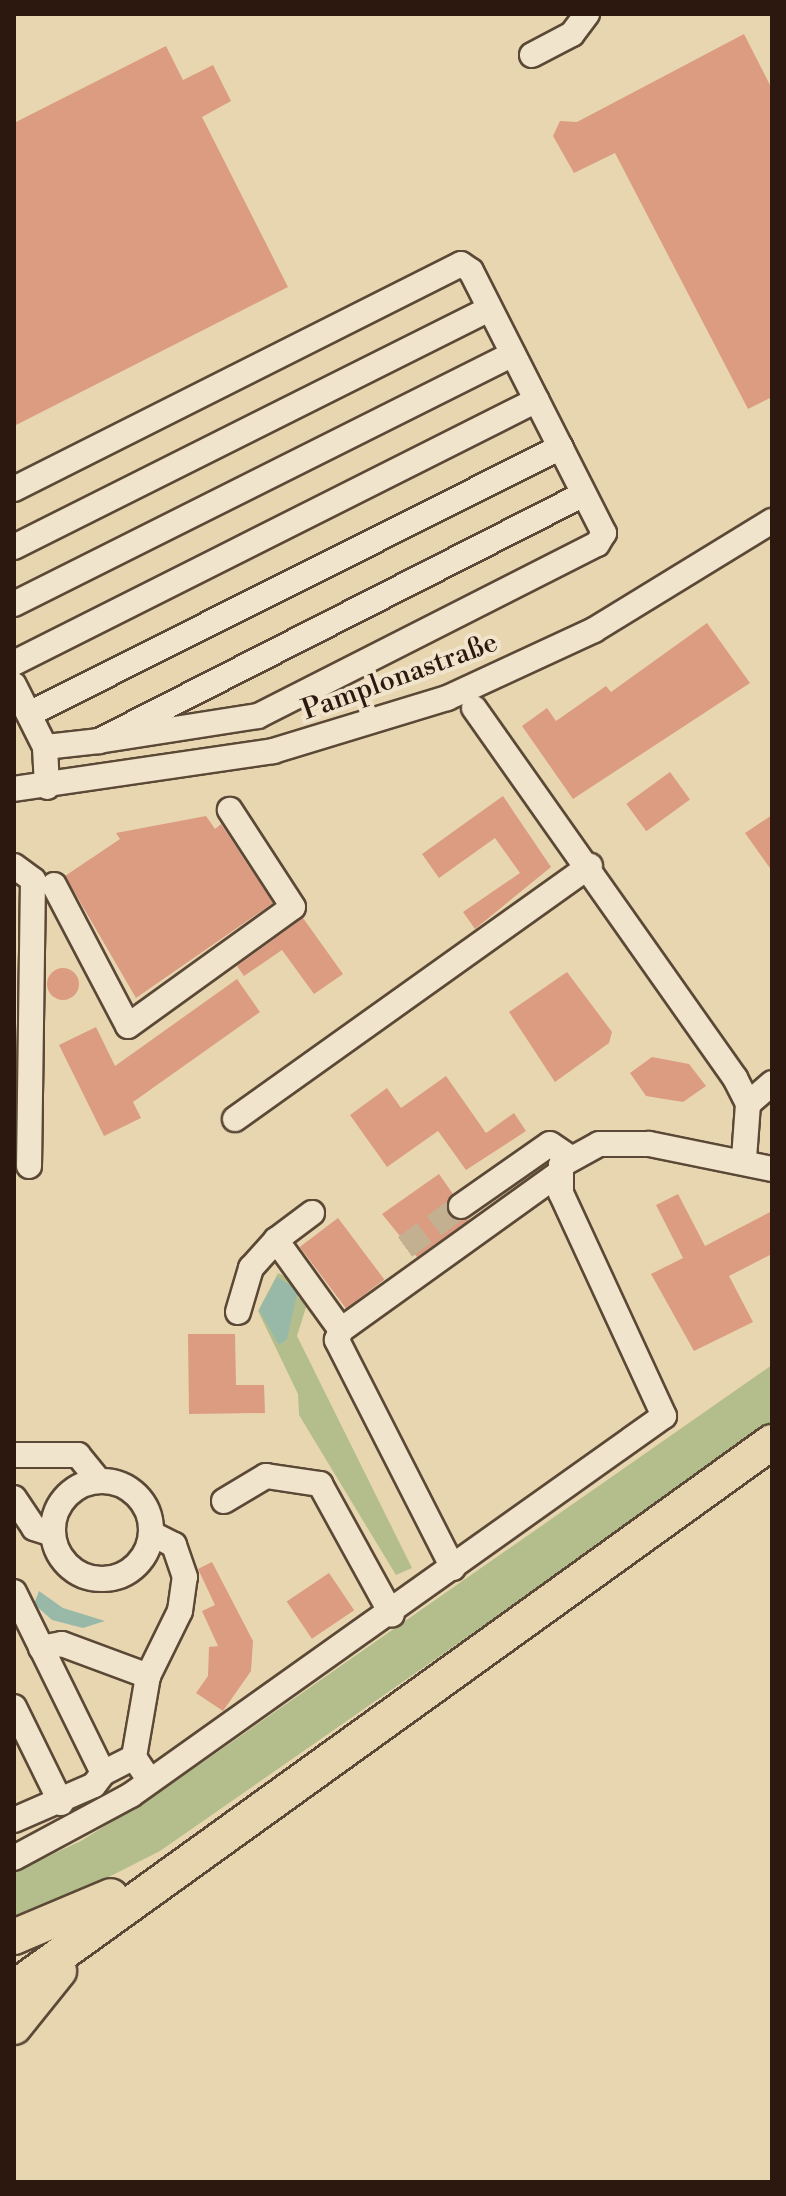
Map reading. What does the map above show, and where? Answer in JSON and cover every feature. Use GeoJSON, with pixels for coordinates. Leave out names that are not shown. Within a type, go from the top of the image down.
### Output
{"type":"FeatureCollection","features":[{"type":"Feature","properties":{"kind":"highway"},"geometry":{"type":"LineString","coordinates":[[14,1988],[126,1897],[315,1753],[439,1678],[772,1442]]}},
{"type":"Feature","properties":{"kind":"highway"},"geometry":{"type":"LineString","coordinates":[[14,1937],[126,1897]]}},
{"type":"Feature","properties":{"kind":"highway"},"geometry":{"type":"LineString","coordinates":[[14,1964],[126,1897]]}},
{"type":"Feature","properties":{"kind":"highway"},"geometry":{"type":"LineString","coordinates":[[14,2027],[126,1897]]}},
{"type":"Feature","properties":{"kind":"street"},"geometry":{"type":"LineString","coordinates":[[532,55],[572,34],[587,14]]}},
{"type":"Feature","properties":{"kind":"street"},"geometry":{"type":"LineString","coordinates":[[14,489],[461,264],[513,354],[604,533],[590,548],[258,716],[45,747]]}},
{"type":"Feature","properties":{"kind":"street"},"geometry":{"type":"LineString","coordinates":[[14,547],[489,309]]}},
{"type":"Feature","properties":{"kind":"street"},"geometry":{"type":"LineString","coordinates":[[14,604],[513,354]]}},
{"type":"Feature","properties":{"kind":"street"},"geometry":{"type":"LineString","coordinates":[[14,663],[537,400]]}},
{"type":"Feature","properties":{"kind":"street"},"geometry":{"type":"LineString","coordinates":[[29,714],[561,447]]}},
{"type":"Feature","properties":{"kind":"street"},"geometry":{"type":"LineString","coordinates":[[99,741],[584,494]]}},
{"type":"Feature","properties":{"kind":"street","name":"Pamplonastraße"},"geometry":{"type":"LineString","coordinates":[[14,789],[47,787],[273,751],[447,698],[594,630],[772,521]]}},
{"type":"Feature","properties":{"kind":"street"},"geometry":{"type":"LineString","coordinates":[[14,685],[45,747],[47,787]]}},
{"type":"Feature","properties":{"kind":"street"},"geometry":{"type":"LineString","coordinates":[[474,708],[590,866],[748,1104],[744,1159]]}},
{"type":"Feature","properties":{"kind":"street"},"geometry":{"type":"LineString","coordinates":[[54,885],[128,1026],[293,907],[230,810]]}},
{"type":"Feature","properties":{"kind":"street"},"geometry":{"type":"LineString","coordinates":[[14,866],[33,880],[29,1166]]}},
{"type":"Feature","properties":{"kind":"street"},"geometry":{"type":"LineString","coordinates":[[235,1119],[590,866]]}},
{"type":"Feature","properties":{"kind":"street"},"geometry":{"type":"LineString","coordinates":[[748,1104],[772,1083]]}},
{"type":"Feature","properties":{"kind":"street"},"geometry":{"type":"LineString","coordinates":[[14,1858],[141,1788],[392,1615],[664,1416],[563,1166],[550,1144],[461,1206]]}},
{"type":"Feature","properties":{"kind":"street"},"geometry":{"type":"LineString","coordinates":[[453,1568],[337,1340],[341,1330],[563,1166],[599,1144],[744,1159],[772,1169]]}},
{"type":"Feature","properties":{"kind":"street"},"geometry":{"type":"LineString","coordinates":[[238,1312],[251,1268],[276,1240],[312,1213]]}},
{"type":"Feature","properties":{"kind":"street"},"geometry":{"type":"LineString","coordinates":[[276,1240],[341,1330]]}},
{"type":"Feature","properties":{"kind":"street"},"geometry":{"type":"LineString","coordinates":[[14,1455],[78,1455],[99,1481],[139,1497],[152,1534],[174,1545],[185,1577],[180,1611],[148,1676],[134,1757],[141,1788]]}},
{"type":"Feature","properties":{"kind":"street"},"geometry":{"type":"LineString","coordinates":[[224,1501],[266,1476],[320,1484],[392,1615]]}},
{"type":"Feature","properties":{"kind":"street"},"geometry":{"type":"LineString","coordinates":[[99,1481],[62,1502],[53,1534],[66,1564],[106,1580],[136,1566],[152,1534]]}},
{"type":"Feature","properties":{"kind":"street"},"geometry":{"type":"LineString","coordinates":[[14,1498],[34,1528],[53,1534]]}},
{"type":"Feature","properties":{"kind":"street"},"geometry":{"type":"LineString","coordinates":[[14,1592],[103,1773]]}},
{"type":"Feature","properties":{"kind":"street"},"geometry":{"type":"LineString","coordinates":[[41,1648],[62,1644],[148,1676]]}},
{"type":"Feature","properties":{"kind":"street"},"geometry":{"type":"LineString","coordinates":[[14,1707],[61,1803]]}},
{"type":"Feature","properties":{"kind":"street"},"geometry":{"type":"LineString","coordinates":[[14,1820],[61,1803],[103,1773],[134,1757]]}},
{"type":"Feature","properties":{"kind":"green space"},"geometry":{"type":"Polygon","coordinates":[[[278,1273],[300,1284],[298,1297],[307,1304],[297,1336],[412,1568],[396,1575],[299,1415],[298,1394],[258,1311],[278,1273]]]}},
{"type":"Feature","properties":{"kind":"green space"},"geometry":{"type":"Polygon","coordinates":[[[772,1365],[772,1425],[160,1851],[14,1925],[14,1872],[81,1841],[176,1781],[772,1365]]]}},
{"type":"Feature","properties":{"kind":"shaded area"},"geometry":{"type":"Polygon","coordinates":[[[277,1277],[298,1290],[287,1339],[279,1345],[259,1310],[277,1277]]]}},
{"type":"Feature","properties":{"kind":"shaded area"},"geometry":{"type":"Polygon","coordinates":[[[39,1591],[63,1608],[105,1621],[83,1628],[52,1620],[34,1604],[39,1591]]]}},
{"type":"Feature","properties":{"kind":"building"},"geometry":{"type":"Polygon","coordinates":[[[744,34],[772,89],[772,397],[748,409],[615,153],[574,173],[553,136],[560,121],[577,122],[744,34]]]}},
{"type":"Feature","properties":{"kind":"building"},"geometry":{"type":"Polygon","coordinates":[[[166,46],[183,80],[213,65],[231,101],[202,117],[288,287],[14,426],[14,123],[166,46]]]}},
{"type":"Feature","properties":{"kind":"building"},"geometry":{"type":"Polygon","coordinates":[[[707,623],[750,683],[573,799],[522,726],[547,708],[556,721],[606,686],[611,692],[707,623]]]}},
{"type":"Feature","properties":{"kind":"building"},"geometry":{"type":"Polygon","coordinates":[[[670,772],[690,800],[646,831],[626,804],[670,772]]]}},
{"type":"Feature","properties":{"kind":"building"},"geometry":{"type":"Polygon","coordinates":[[[503,796],[551,867],[475,929],[463,912],[520,873],[495,838],[439,878],[422,854],[503,796]]]}},
{"type":"Feature","properties":{"kind":"building"},"geometry":{"type":"Polygon","coordinates":[[[772,815],[772,871],[745,833],[772,815]]]}},
{"type":"Feature","properties":{"kind":"building"},"geometry":{"type":"Polygon","coordinates":[[[206,816],[215,829],[221,824],[273,903],[136,998],[65,876],[120,839],[116,833],[206,816]]]}},
{"type":"Feature","properties":{"kind":"building"},"geometry":{"type":"Polygon","coordinates":[[[303,918],[343,974],[314,994],[282,950],[244,976],[237,966],[303,918]]]}},
{"type":"Feature","properties":{"kind":"building"},"geometry":{"type":"Polygon","coordinates":[[[63,968],[75,972],[79,984],[75,996],[63,1000],[51,996],[47,984],[51,972],[63,968]]]}},
{"type":"Feature","properties":{"kind":"building"},"geometry":{"type":"Polygon","coordinates":[[[567,972],[612,1032],[609,1043],[555,1082],[509,1012],[567,972]]]}},
{"type":"Feature","properties":{"kind":"building"},"geometry":{"type":"Polygon","coordinates":[[[237,979],[260,1012],[133,1102],[141,1118],[104,1136],[59,1045],[96,1027],[115,1066],[237,979]]]}},
{"type":"Feature","properties":{"kind":"building"},"geometry":{"type":"Polygon","coordinates":[[[652,1057],[689,1064],[706,1086],[683,1102],[646,1096],[630,1073],[652,1057]]]}},
{"type":"Feature","properties":{"kind":"building"},"geometry":{"type":"Polygon","coordinates":[[[446,1076],[486,1133],[514,1113],[526,1131],[466,1170],[438,1131],[387,1167],[350,1115],[387,1088],[401,1108],[446,1076]]]}},
{"type":"Feature","properties":{"kind":"building"},"geometry":{"type":"Polygon","coordinates":[[[439,1174],[453,1194],[448,1214],[469,1220],[417,1257],[382,1214],[439,1174]]]}},
{"type":"Feature","properties":{"kind":"building"},"geometry":{"type":"Polygon","coordinates":[[[678,1194],[705,1246],[772,1211],[772,1254],[729,1276],[753,1322],[694,1351],[651,1274],[683,1258],[656,1205],[678,1194]]]}},
{"type":"Feature","properties":{"kind":"building"},"geometry":{"type":"Polygon","coordinates":[[[338,1218],[384,1279],[346,1308],[300,1247],[338,1218]]]}},
{"type":"Feature","properties":{"kind":"building"},"geometry":{"type":"Polygon","coordinates":[[[188,1334],[235,1334],[236,1385],[264,1385],[265,1413],[189,1414],[188,1334]]]}},
{"type":"Feature","properties":{"kind":"building"},"geometry":{"type":"Polygon","coordinates":[[[212,1562],[253,1641],[251,1671],[223,1711],[196,1693],[208,1676],[209,1647],[218,1646],[202,1611],[215,1605],[198,1569],[212,1562]]]}},
{"type":"Feature","properties":{"kind":"building"},"geometry":{"type":"Polygon","coordinates":[[[329,1573],[354,1610],[312,1639],[287,1602],[329,1573]]]}},
{"type":"Feature","properties":{"kind":"tunnel"},"geometry":{"type":"LineString","coordinates":[[405,1247],[461,1206]]}}]}
